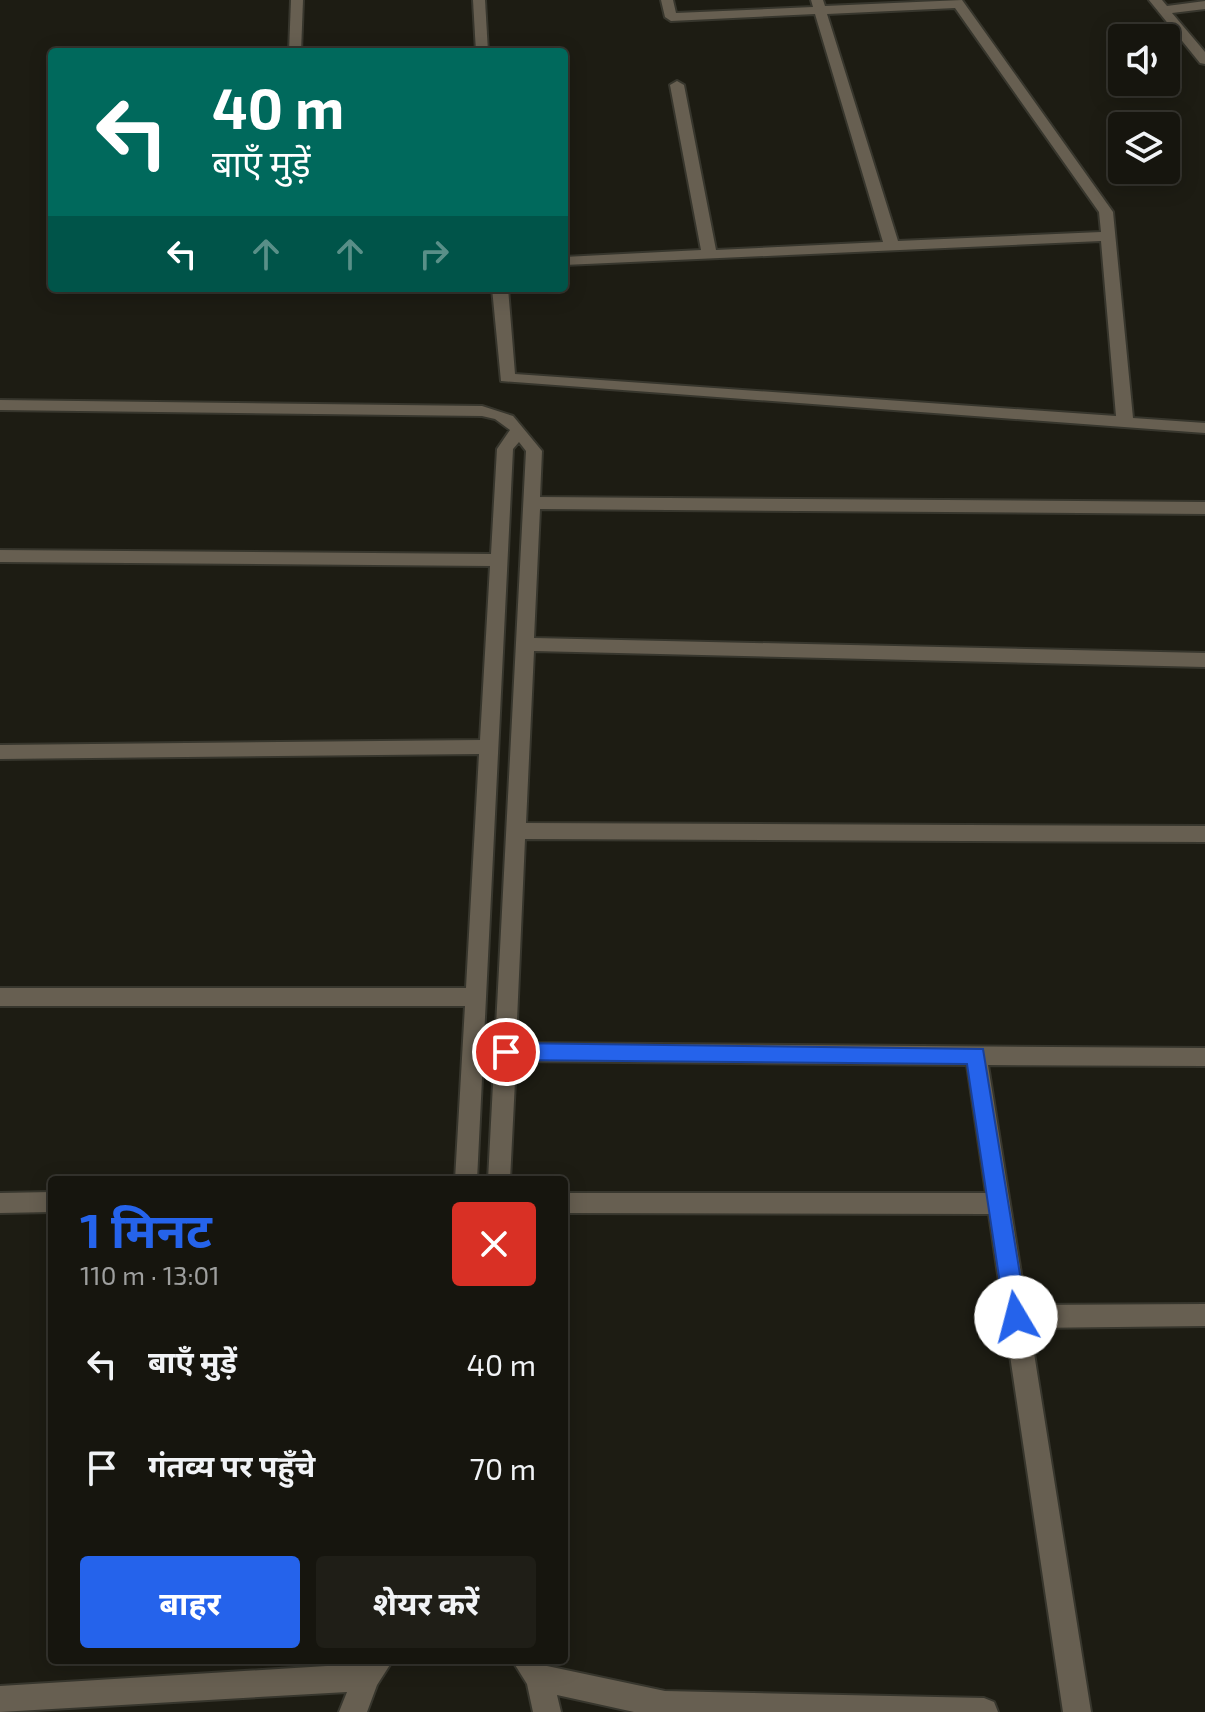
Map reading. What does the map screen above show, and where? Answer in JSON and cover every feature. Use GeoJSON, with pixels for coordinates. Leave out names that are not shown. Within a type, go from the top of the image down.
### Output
{"type":"FeatureCollection","features":[{"type":"Feature","properties":{"kind":"street"},"geometry":{"type":"LineString","coordinates":[[295,48],[297,0]]}},
{"type":"Feature","properties":{"kind":"street"},"geometry":{"type":"LineString","coordinates":[[479,0],[482,48]]}},
{"type":"Feature","properties":{"kind":"street"},"geometry":{"type":"LineString","coordinates":[[667,0],[671,17],[818,5],[957,2],[1106,212],[1125,423]]}},
{"type":"Feature","properties":{"kind":"street"},"geometry":{"type":"LineString","coordinates":[[818,5],[892,246]]}},
{"type":"Feature","properties":{"kind":"street"},"geometry":{"type":"LineString","coordinates":[[1159,5],[1205,5]]}},
{"type":"Feature","properties":{"kind":"street"},"geometry":{"type":"LineString","coordinates":[[1159,5],[1205,60]]}},
{"type":"Feature","properties":{"kind":"street"},"geometry":{"type":"LineString","coordinates":[[677,85],[709,254]]}},
{"type":"Feature","properties":{"kind":"street"},"geometry":{"type":"LineString","coordinates":[[568,261],[1108,236]]}},
{"type":"Feature","properties":{"kind":"street"},"geometry":{"type":"LineString","coordinates":[[500,292],[507,378],[1205,428]]}},
{"type":"Feature","properties":{"kind":"street"},"geometry":{"type":"LineString","coordinates":[[0,405],[482,411],[505,415],[514,421],[534,451],[499,1176]]}},
{"type":"Feature","properties":{"kind":"street"},"geometry":{"type":"LineString","coordinates":[[466,1176],[505,449],[519,430]]}},
{"type":"Feature","properties":{"kind":"street"},"geometry":{"type":"LineString","coordinates":[[531,503],[1205,508]]}},
{"type":"Feature","properties":{"kind":"street"},"geometry":{"type":"LineString","coordinates":[[0,556],[499,560]]}},
{"type":"Feature","properties":{"kind":"street"},"geometry":{"type":"LineString","coordinates":[[525,644],[1205,660]]}},
{"type":"Feature","properties":{"kind":"street"},"geometry":{"type":"LineString","coordinates":[[0,752],[488,747]]}},
{"type":"Feature","properties":{"kind":"street"},"geometry":{"type":"LineString","coordinates":[[516,831],[1205,834]]}},
{"type":"Feature","properties":{"kind":"street"},"geometry":{"type":"LineString","coordinates":[[1,1001],[474,997]]}},
{"type":"Feature","properties":{"kind":"street"},"geometry":{"type":"LineString","coordinates":[[506,1052],[1205,1057]]}},
{"type":"Feature","properties":{"kind":"street"},"geometry":{"type":"LineString","coordinates":[[976,1055],[1077,1712]]}},
{"type":"Feature","properties":{"kind":"street"},"geometry":{"type":"LineString","coordinates":[[0,1203],[48,1202]]}},
{"type":"Feature","properties":{"kind":"street"},"geometry":{"type":"LineString","coordinates":[[568,1203],[999,1204]]}},
{"type":"Feature","properties":{"kind":"street"},"geometry":{"type":"LineString","coordinates":[[1016,1317],[1205,1315]]}},
{"type":"Feature","properties":{"kind":"street"},"geometry":{"type":"LineString","coordinates":[[0,1700],[373,1668],[353,1712]]}},
{"type":"Feature","properties":{"kind":"street"},"geometry":{"type":"LineString","coordinates":[[533,1669],[547,1712]]}},
{"type":"Feature","properties":{"kind":"street"},"geometry":{"type":"LineString","coordinates":[[533,1669],[665,1705],[984,1712]]}},
{"type":"Feature","properties":{"kind":"route"},"geometry":{"type":"LineString","coordinates":[[506,1052],[976,1055],[1016,1317]]}}]}
